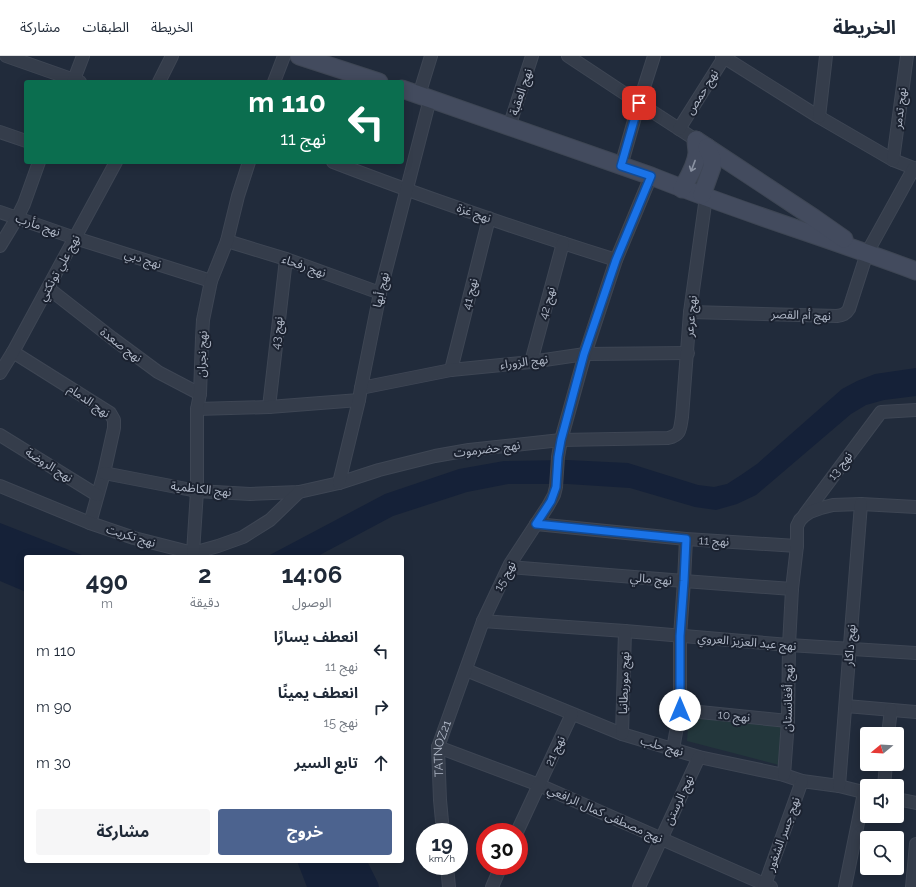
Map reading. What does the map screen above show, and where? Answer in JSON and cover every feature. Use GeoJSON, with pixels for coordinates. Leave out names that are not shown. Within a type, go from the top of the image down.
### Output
{"type":"FeatureCollection","features":[{"type":"Feature","properties":{"kind":"main road"},"geometry":{"type":"LineString","coordinates":[[299,56],[373,80]]}},
{"type":"Feature","properties":{"kind":"main road"},"geometry":{"type":"LineString","coordinates":[[404,90],[863,251],[916,272]]}},
{"type":"Feature","properties":{"kind":"main road"},"geometry":{"type":"LineString","coordinates":[[682,188],[694,166],[701,144]]}},
{"type":"Feature","properties":{"kind":"main road"},"geometry":{"type":"LineString","coordinates":[[701,144],[712,159],[712,167],[704,196]]}},
{"type":"Feature","properties":{"kind":"main road"},"geometry":{"type":"LineString","coordinates":[[701,144],[863,251]]}},
{"type":"Feature","properties":{"kind":"street"},"geometry":{"type":"LineString","coordinates":[[6,56],[73,80]]}},
{"type":"Feature","properties":{"kind":"street"},"geometry":{"type":"LineString","coordinates":[[76,80],[83,56]]}},
{"type":"Feature","properties":{"kind":"street"},"geometry":{"type":"LineString","coordinates":[[159,80],[172,56]]}},
{"type":"Feature","properties":{"kind":"street"},"geometry":{"type":"LineString","coordinates":[[275,80],[284,56]]}},
{"type":"Feature","properties":{"kind":"street","name":"نهج أبها"},"geometry":{"type":"LineString","coordinates":[[339,483],[359,400],[380,293],[407,190],[425,97],[431,56]]}},
{"type":"Feature","properties":{"kind":"street","name":"نهج العقبة"},"geometry":{"type":"LineString","coordinates":[[509,127],[532,56]]}},
{"type":"Feature","properties":{"kind":"street"},"geometry":{"type":"LineString","coordinates":[[568,56],[701,144]]}},
{"type":"Feature","properties":{"kind":"street"},"geometry":{"type":"LineString","coordinates":[[621,166],[654,56]]}},
{"type":"Feature","properties":{"kind":"street"},"geometry":{"type":"LineString","coordinates":[[723,56],[819,117],[893,160],[915,168],[863,251]]}},
{"type":"Feature","properties":{"kind":"street","name":"نهج حمص"},"geometry":{"type":"LineString","coordinates":[[679,129],[723,56]]}},
{"type":"Feature","properties":{"kind":"street"},"geometry":{"type":"LineString","coordinates":[[819,117],[826,56]]}},
{"type":"Feature","properties":{"kind":"street","name":"نهج تدمر"},"geometry":{"type":"LineString","coordinates":[[893,160],[907,56]]}},
{"type":"Feature","properties":{"kind":"street"},"geometry":{"type":"LineString","coordinates":[[0,132],[24,140]]}},
{"type":"Feature","properties":{"kind":"street"},"geometry":{"type":"LineString","coordinates":[[0,246],[24,204],[37,164]]}},
{"type":"Feature","properties":{"kind":"street","name":"نهج علي تونكتي"},"geometry":{"type":"LineString","coordinates":[[0,373],[13,352],[115,164]]}},
{"type":"Feature","properties":{"kind":"street","name":"نهج نجران"},"geometry":{"type":"LineString","coordinates":[[193,553],[197,491],[197,409],[200,394],[203,320],[211,281],[227,241],[238,196],[248,164]]}},
{"type":"Feature","properties":{"kind":"street","name":"نهج غزة"},"geometry":{"type":"LineString","coordinates":[[338,164],[407,190],[616,260]]}},
{"type":"Feature","properties":{"kind":"street","name":"نهج 15"},"geometry":{"type":"LineString","coordinates":[[466,670],[483,621],[509,567],[551,501],[556,487],[561,440],[584,354],[616,260],[651,176]]}},
{"type":"Feature","properties":{"kind":"street","name":"نهج عرعر"},"geometry":{"type":"LineString","coordinates":[[678,434],[682,417],[690,312],[704,196]]}},
{"type":"Feature","properties":{"kind":"street","name":"نهج مأرب"},"geometry":{"type":"LineString","coordinates":[[0,212],[75,238]]}},
{"type":"Feature","properties":{"kind":"street","name":"نهج 41"},"geometry":{"type":"LineString","coordinates":[[451,370],[489,218]]}},
{"type":"Feature","properties":{"kind":"street","name":"نهج دبي"},"geometry":{"type":"LineString","coordinates":[[75,238],[211,281]]}},
{"type":"Feature","properties":{"kind":"street","name":"نهج رفحاء"},"geometry":{"type":"LineString","coordinates":[[227,241],[286,259],[380,293]]}},
{"type":"Feature","properties":{"kind":"street","name":"نهج 42"},"geometry":{"type":"LineString","coordinates":[[531,362],[563,243]]}},
{"type":"Feature","properties":{"kind":"street","name":"نهج أم القصر"},"geometry":{"type":"LineString","coordinates":[[690,312],[844,315],[849,309],[863,251]]}},
{"type":"Feature","properties":{"kind":"street","name":"نهج 43"},"geometry":{"type":"LineString","coordinates":[[269,407],[286,259]]}},
{"type":"Feature","properties":{"kind":"street","name":"نهج صعدة"},"geometry":{"type":"LineString","coordinates":[[48,288],[158,372],[200,394]]}},
{"type":"Feature","properties":{"kind":"street","name":"نهج الدمام"},"geometry":{"type":"LineString","coordinates":[[13,352],[110,413],[114,420],[114,428],[104,473],[90,523]]}},
{"type":"Feature","properties":{"kind":"street","name":"نهج الزوراء"},"geometry":{"type":"LineString","coordinates":[[361,388],[451,370],[531,362],[584,354],[688,353]]}},
{"type":"Feature","properties":{"kind":"street"},"geometry":{"type":"LineString","coordinates":[[197,409],[269,407],[359,400]]}},
{"type":"Feature","properties":{"kind":"street","name":"نهج 13"},"geometry":{"type":"LineString","coordinates":[[799,523],[881,412],[916,410]]}},
{"type":"Feature","properties":{"kind":"street","name":"نهج حضرموت"},"geometry":{"type":"LineString","coordinates":[[300,492],[339,483],[379,470],[434,456],[469,450],[561,440],[668,438],[674,437],[678,434]]}},
{"type":"Feature","properties":{"kind":"street","name":"نهج الروضة"},"geometry":{"type":"LineString","coordinates":[[0,436],[97,495]]}},
{"type":"Feature","properties":{"kind":"street","name":"نهج الكاظمية"},"geometry":{"type":"LineString","coordinates":[[104,473],[197,491],[250,494],[300,492]]}},
{"type":"Feature","properties":{"kind":"street","name":"نهج تكريت"},"geometry":{"type":"LineString","coordinates":[[0,486],[90,523],[134,538],[193,553],[244,537],[270,520],[300,492]]}},
{"type":"Feature","properties":{"kind":"street"},"geometry":{"type":"LineString","coordinates":[[799,523],[804,516],[810,512],[833,506],[861,504],[916,507]]}},
{"type":"Feature","properties":{"kind":"street","name":"نهج داكار"},"geometry":{"type":"LineString","coordinates":[[839,786],[861,504]]}},
{"type":"Feature","properties":{"kind":"street","name":"نهج أفغانستان"},"geometry":{"type":"LineString","coordinates":[[784,775],[788,721],[789,646],[792,589],[799,523]]}},
{"type":"Feature","properties":{"kind":"street","name":"نهج 11"},"geometry":{"type":"LineString","coordinates":[[536,524],[686,539],[797,546]]}},
{"type":"Feature","properties":{"kind":"street"},"geometry":{"type":"LineString","coordinates":[[673,748],[680,710],[680,636],[686,539]]}},
{"type":"Feature","properties":{"kind":"street","name":"نهج مالي"},"geometry":{"type":"LineString","coordinates":[[509,567],[792,589]]}},
{"type":"Feature","properties":{"kind":"street","name":"نهج عبد العزيز العروي"},"geometry":{"type":"LineString","coordinates":[[483,621],[625,631],[789,646],[916,653]]}},
{"type":"Feature","properties":{"kind":"street","name":"نهج موريطانيا"},"geometry":{"type":"LineString","coordinates":[[622,734],[625,631]]}},
{"type":"Feature","properties":{"kind":"street","name":"نهج حلب"},"geometry":{"type":"LineString","coordinates":[[466,670],[622,734],[699,757],[784,775],[802,781],[839,786],[860,791]]}},
{"type":"Feature","properties":{"kind":"street","name":"TATNOZ21"},"geometry":{"type":"LineString","coordinates":[[442,823],[438,747],[466,670]]}},
{"type":"Feature","properties":{"kind":"street"},"geometry":{"type":"LineString","coordinates":[[846,706],[916,712]]}},
{"type":"Feature","properties":{"kind":"street","name":"نهج 10"},"geometry":{"type":"LineString","coordinates":[[680,710],[788,721]]}},
{"type":"Feature","properties":{"kind":"street"},"geometry":{"type":"LineString","coordinates":[[889,727],[891,710]]}},
{"type":"Feature","properties":{"kind":"street","name":"نهج 21"},"geometry":{"type":"LineString","coordinates":[[521,823],[572,714]]}},
{"type":"Feature","properties":{"kind":"street","name":"نهج مصطفى كمال الرافعي"},"geometry":{"type":"LineString","coordinates":[[438,747],[539,785],[767,886]]}},
{"type":"Feature","properties":{"kind":"street","name":"نهج الرستن"},"geometry":{"type":"LineString","coordinates":[[639,887],[699,757]]}},
{"type":"Feature","properties":{"kind":"street","name":"نهج جسر الشغور"},"geometry":{"type":"LineString","coordinates":[[767,886],[802,781]]}},
{"type":"Feature","properties":{"kind":"street"},"geometry":{"type":"LineString","coordinates":[[904,800],[916,803]]}},
{"type":"Feature","properties":{"kind":"street"},"geometry":{"type":"LineString","coordinates":[[845,887],[860,820]]}},
{"type":"Feature","properties":{"kind":"street"},"geometry":{"type":"LineString","coordinates":[[914,880],[916,844]]}},
{"type":"Feature","properties":{"kind":"street"},"geometry":{"type":"LineString","coordinates":[[448,875],[449,887]]}},
{"type":"Feature","properties":{"kind":"street"},"geometry":{"type":"LineString","coordinates":[[492,887],[497,875]]}},
{"type":"Feature","properties":{"kind":"green space"},"geometry":{"type":"Polygon","coordinates":[[[689,715],[783,723],[779,765],[687,741],[689,715]]]}},
{"type":"Feature","properties":{"kind":"water"},"geometry":{"type":"Polygon","coordinates":[[[916,368],[916,396],[884,400],[866,405],[851,414],[756,495],[737,504],[716,510],[695,507],[630,488],[568,484],[508,484],[467,492],[393,516],[320,555],[270,555],[385,494],[459,469],[504,461],[567,460],[628,463],[698,485],[714,487],[727,484],[757,464],[842,389],[875,374],[916,368]]]}},
{"type":"Feature","properties":{"kind":"water"},"geometry":{"type":"Polygon","coordinates":[[[0,523],[82,555],[24,555],[24,591],[0,581],[0,523]]]}},
{"type":"Feature","properties":{"kind":"water"},"geometry":{"type":"Polygon","coordinates":[[[298,863],[368,863],[379,887],[307,887],[298,863]]]}},
{"type":"Feature","properties":{"kind":"route"},"geometry":{"type":"LineString","coordinates":[[639,103],[621,166],[651,176],[616,260],[584,354],[561,440],[556,487],[551,501],[536,524],[686,539],[680,636],[680,710]]}}]}
